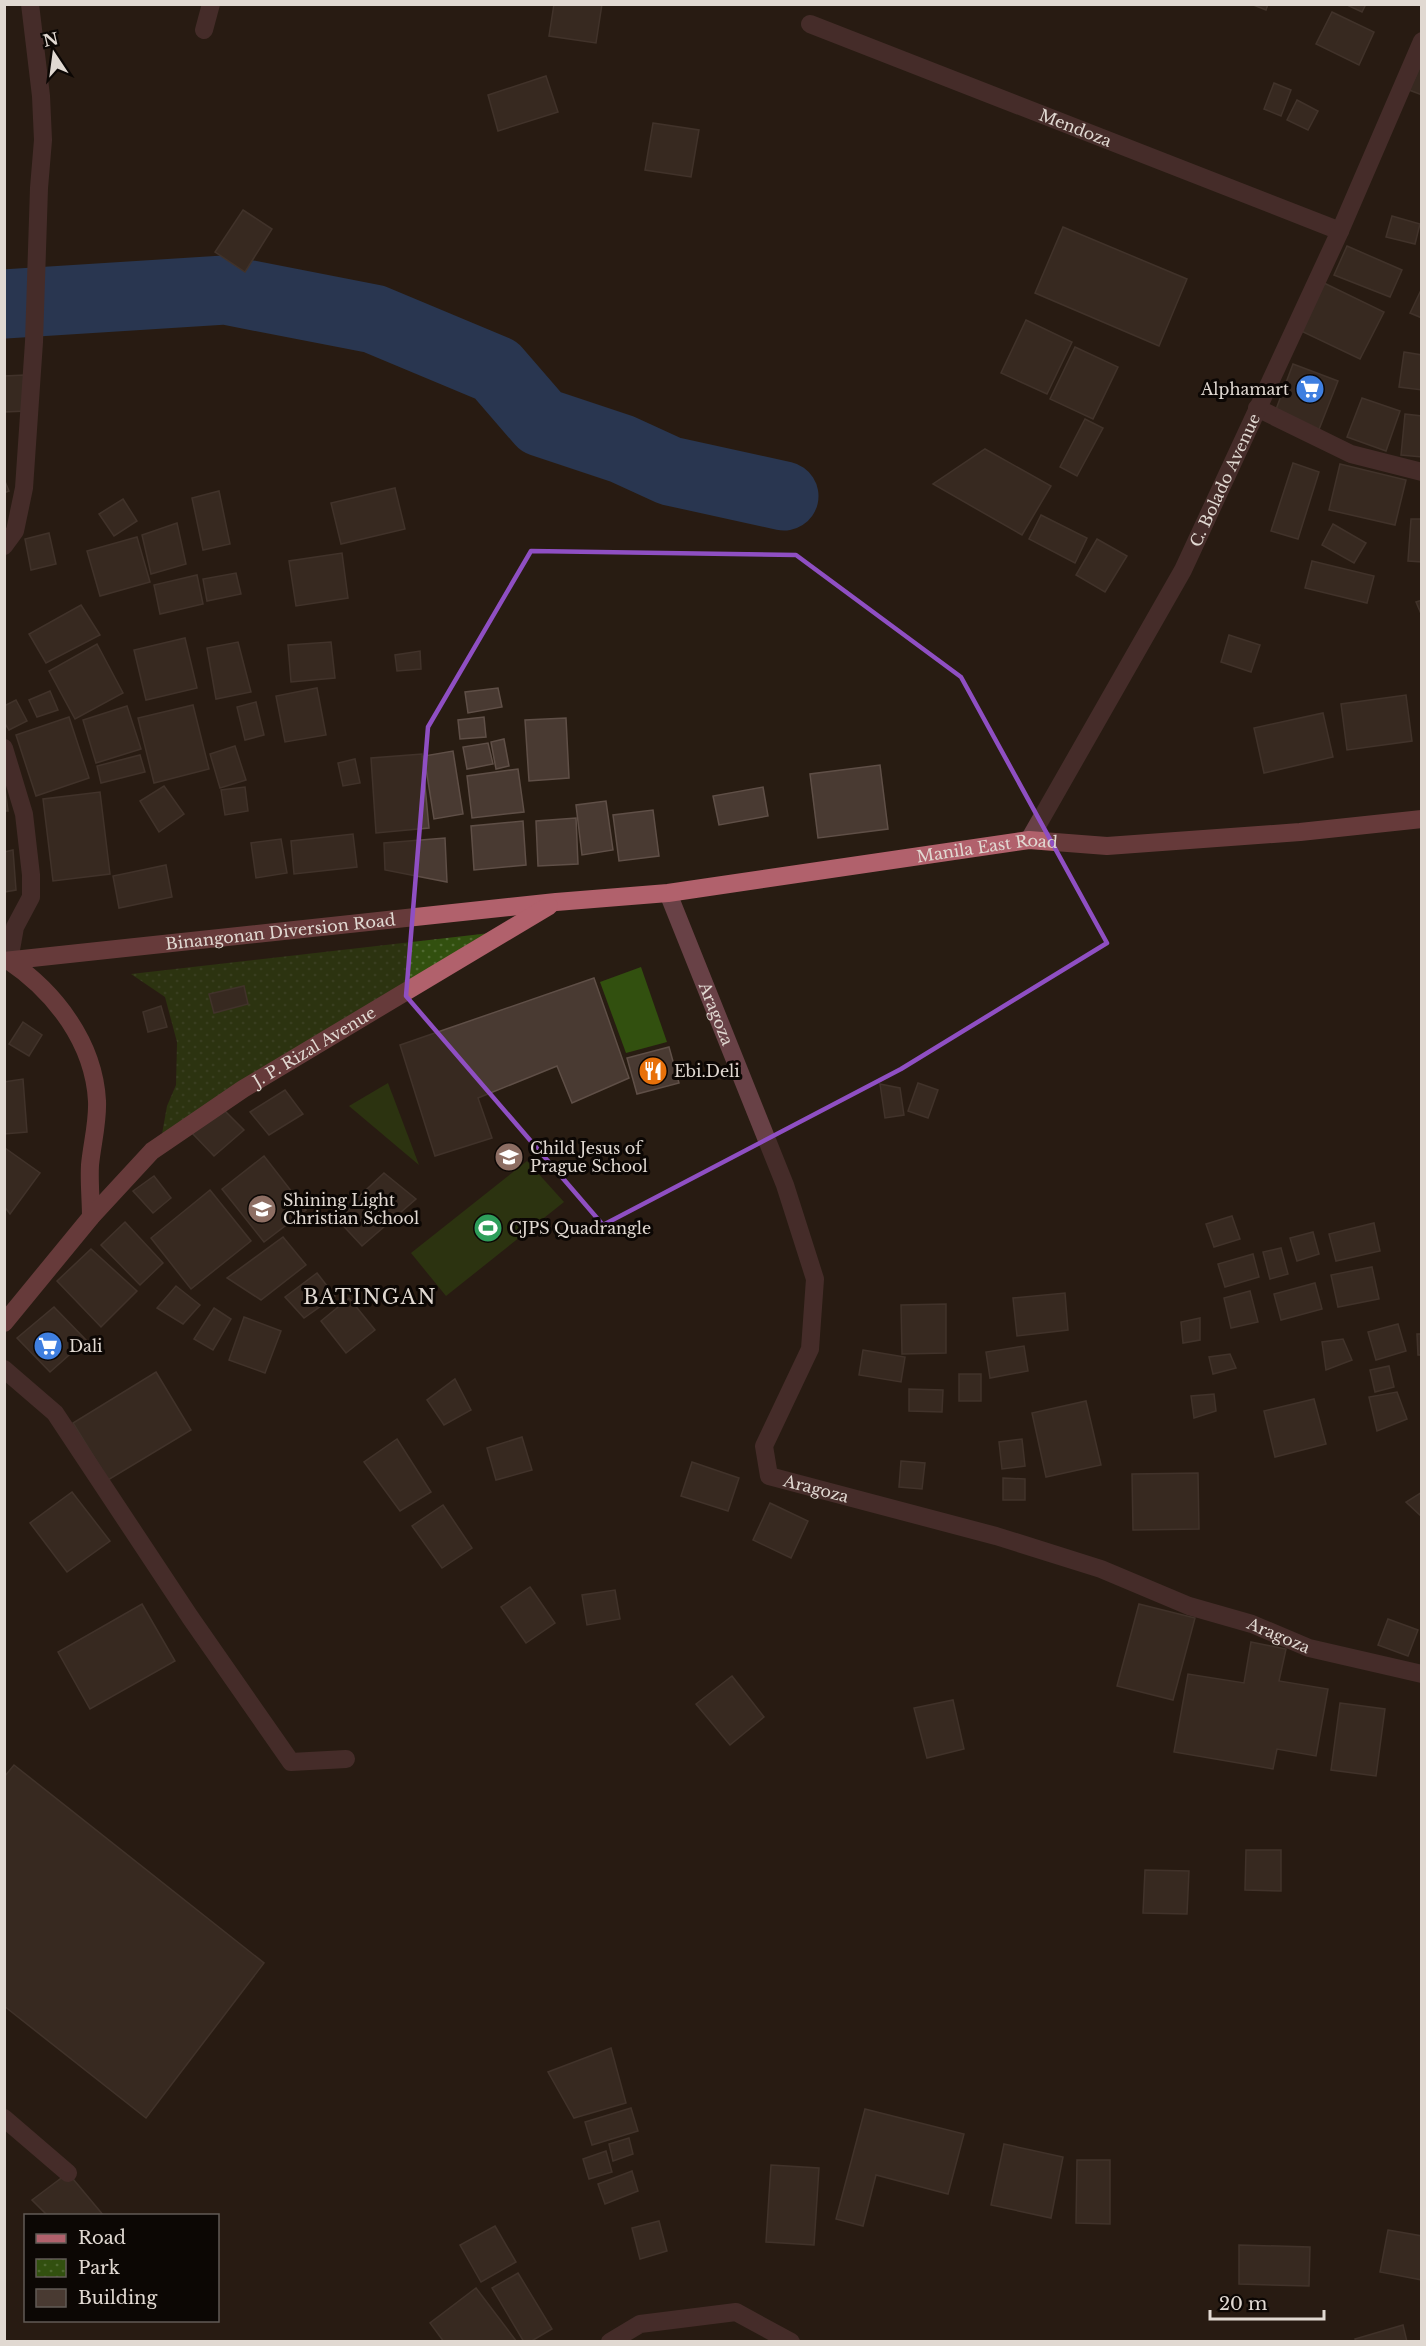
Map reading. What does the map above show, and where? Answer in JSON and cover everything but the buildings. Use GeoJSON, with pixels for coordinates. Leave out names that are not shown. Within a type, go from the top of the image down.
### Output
{"type":"FeatureCollection","features":[{"type":"Feature","properties":{"kind":"main road","name":"Manila East Road"},"geometry":{"type":"LineString","coordinates":[[556,902],[668,893],[1029,840],[1107,846],[1300,832],[1422,819]]}},
{"type":"Feature","properties":{"kind":"main road","name":"Binangonan Diversion Road"},"geometry":{"type":"LineString","coordinates":[[7,961],[556,902]]}},
{"type":"Feature","properties":{"kind":"main road","name":"J. P. Rizal Avenue"},"geometry":{"type":"LineString","coordinates":[[4,1323],[91,1216],[152,1150],[234,1095],[556,902]]}},
{"type":"Feature","properties":{"kind":"main road"},"geometry":{"type":"LineString","coordinates":[[7,961],[30,975],[63,1012],[78,1036],[92,1067],[97,1102],[90,1167],[91,1216]]}},
{"type":"Feature","properties":{"kind":"street"},"geometry":{"type":"LineString","coordinates":[[4,546],[15,531],[24,488],[34,342],[39,188],[43,140],[41,96],[30,4]]}},
{"type":"Feature","properties":{"kind":"street"},"geometry":{"type":"LineString","coordinates":[[204,30],[211,4]]}},
{"type":"Feature","properties":{"kind":"street","name":"Mendoza"},"geometry":{"type":"LineString","coordinates":[[810,24],[1340,231]]}},
{"type":"Feature","properties":{"kind":"street","name":"C. Bolado Avenue"},"geometry":{"type":"LineString","coordinates":[[1029,840],[1183,570],[1340,231],[1422,41]]}},
{"type":"Feature","properties":{"kind":"street"},"geometry":{"type":"LineString","coordinates":[[1257,408],[1351,454],[1422,472]]}},
{"type":"Feature","properties":{"kind":"street"},"geometry":{"type":"LineString","coordinates":[[4,748],[24,814],[31,875],[31,897],[15,927],[7,961]]}},
{"type":"Feature","properties":{"kind":"street","name":"Aragoza"},"geometry":{"type":"LineString","coordinates":[[668,893],[785,1185],[815,1279],[810,1349],[764,1446],[769,1476],[1006,1539],[1101,1569],[1189,1606],[1252,1624],[1309,1648],[1422,1674]]}},
{"type":"Feature","properties":{"kind":"street"},"geometry":{"type":"LineString","coordinates":[[4,1369],[55,1413],[190,1617],[291,1762],[346,1759]]}},
{"type":"Feature","properties":{"kind":"street"},"geometry":{"type":"LineString","coordinates":[[4,2118],[68,2173]]}},
{"type":"Feature","properties":{"kind":"street"},"geometry":{"type":"LineString","coordinates":[[610,2342],[640,2324],[736,2312],[791,2342]]}},
{"type":"Feature","properties":{"kind":"highlighted area"},"geometry":{"type":"Polygon","coordinates":[[[531,551],[796,555],[961,677],[1107,943],[901,1069],[603,1225],[406,996],[428,727],[531,551]]]}},
{"type":"Feature","properties":{"kind":"green space"},"geometry":{"type":"Polygon","coordinates":[[[499,932],[160,1145],[167,1106],[176,1085],[177,1042],[165,997],[131,974],[499,932]]]}},
{"type":"Feature","properties":{"kind":"green space"},"geometry":{"type":"Polygon","coordinates":[[[641,967],[667,1042],[626,1053],[600,982],[641,967]]]}},
{"type":"Feature","properties":{"kind":"green space"},"geometry":{"type":"Polygon","coordinates":[[[388,1083],[419,1165],[349,1106],[388,1083]]]}},
{"type":"Feature","properties":{"kind":"green space","name":"CJPS Quadrangle"},"geometry":{"type":"Polygon","coordinates":[[[527,1161],[564,1202],[446,1296],[411,1253],[527,1161]]]}},
{"type":"Feature","properties":{"kind":"waterway"},"geometry":{"type":"LineString","coordinates":[[4,304],[225,290],[374,319],[496,370],[541,422],[622,449],[670,471],[784,496]]}},
{"type":"Feature","properties":{"kind":"place","name":"Alphamart"},"geometry":{"type":"Point","coordinates":[1310,389]}},
{"type":"Feature","properties":{"kind":"place","name":"Ebi.Deli"},"geometry":{"type":"Point","coordinates":[653,1071]}},
{"type":"Feature","properties":{"kind":"place","name":"Child Jesus of Prague School"},"geometry":{"type":"Point","coordinates":[509,1157]}},
{"type":"Feature","properties":{"kind":"place","name":"Shining Light Christian School"},"geometry":{"type":"Point","coordinates":[262,1209]}},
{"type":"Feature","properties":{"kind":"place","name":"CJPS Quadrangle"},"geometry":{"type":"Point","coordinates":[488,1228]}},
{"type":"Feature","properties":{"kind":"place","name":"Dali"},"geometry":{"type":"Point","coordinates":[48,1346]}},
{"type":"Feature","properties":{"kind":"district","name":"BATINGAN"},"geometry":{"type":"Point","coordinates":[370,1297]}}]}
